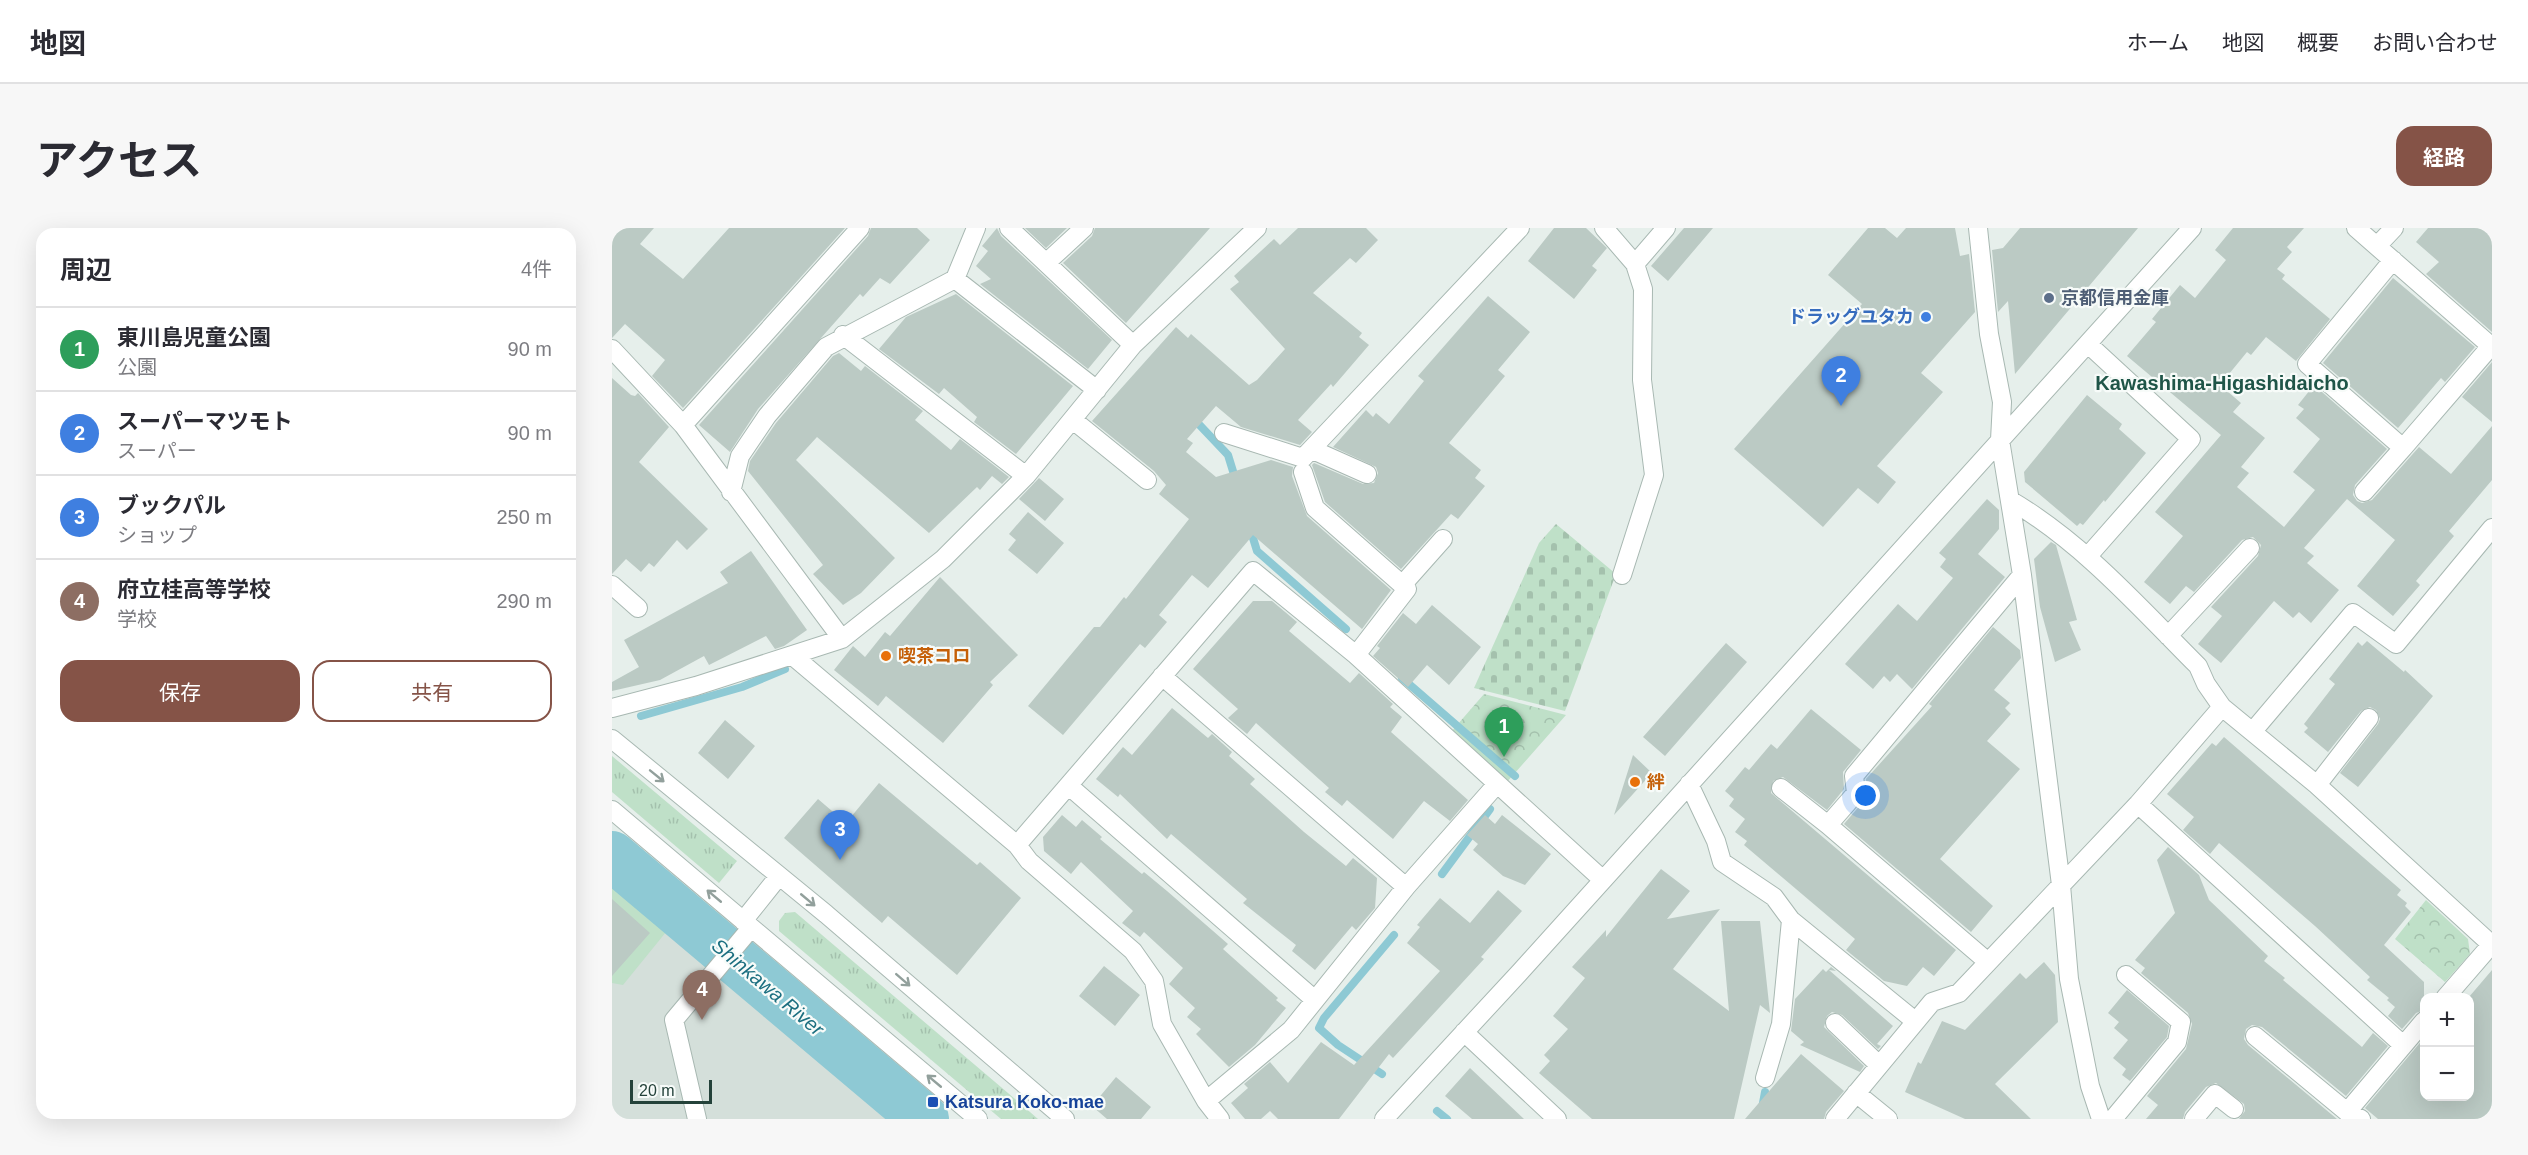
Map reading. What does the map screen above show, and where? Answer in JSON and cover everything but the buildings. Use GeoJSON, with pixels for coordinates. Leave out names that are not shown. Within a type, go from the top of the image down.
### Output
{"type":"FeatureCollection","features":[{"type":"Feature","properties":{"kind":"street"},"geometry":{"type":"LineString","coordinates":[[682,425],[860,228]]}},
{"type":"Feature","properties":{"kind":"street"},"geometry":{"type":"LineString","coordinates":[[731,492],[740,456],[766,416],[826,346],[843,335],[955,279],[976,228]]}},
{"type":"Feature","properties":{"kind":"street"},"geometry":{"type":"LineString","coordinates":[[1008,228],[1133,345]]}},
{"type":"Feature","properties":{"kind":"street"},"geometry":{"type":"LineString","coordinates":[[1046,263],[1084,228]]}},
{"type":"Feature","properties":{"kind":"street"},"geometry":{"type":"LineString","coordinates":[[612,708],[794,656],[842,639],[943,559],[1026,476],[1133,345],[1257,228]]}},
{"type":"Feature","properties":{"kind":"street"},"geometry":{"type":"LineString","coordinates":[[1306,460],[1520,228]]}},
{"type":"Feature","properties":{"kind":"street"},"geometry":{"type":"LineString","coordinates":[[1604,228],[1635,264],[1643,289],[1642,380],[1654,475],[1622,575]]}},
{"type":"Feature","properties":{"kind":"street"},"geometry":{"type":"LineString","coordinates":[[1635,264],[1666,228]]}},
{"type":"Feature","properties":{"kind":"street"},"geometry":{"type":"LineString","coordinates":[[1978,228],[1989,334],[2002,402],[2000,440],[2022,575],[2061,885],[2070,979],[2079,1038],[2090,1086],[2101,1119]]}},
{"type":"Feature","properties":{"kind":"street"},"geometry":{"type":"LineString","coordinates":[[1384,1119],[2192,228]]}},
{"type":"Feature","properties":{"kind":"street"},"geometry":{"type":"LineString","coordinates":[[2356,228],[2491,346],[2364,492]]}},
{"type":"Feature","properties":{"kind":"street"},"geometry":{"type":"LineString","coordinates":[[2377,246],[2394,228]]}},
{"type":"Feature","properties":{"kind":"street"},"geometry":{"type":"LineString","coordinates":[[2393,260],[2307,364],[2403,448]]}},
{"type":"Feature","properties":{"kind":"street"},"geometry":{"type":"LineString","coordinates":[[955,279],[1096,390]]}},
{"type":"Feature","properties":{"kind":"street"},"geometry":{"type":"LineString","coordinates":[[843,335],[1026,476]]}},
{"type":"Feature","properties":{"kind":"street"},"geometry":{"type":"LineString","coordinates":[[2088,344],[2191,439],[2088,556]]}},
{"type":"Feature","properties":{"kind":"street"},"geometry":{"type":"LineString","coordinates":[[612,349],[682,425],[842,639]]}},
{"type":"Feature","properties":{"kind":"street"},"geometry":{"type":"LineString","coordinates":[[1073,420],[1147,480]]}},
{"type":"Feature","properties":{"kind":"street"},"geometry":{"type":"LineString","coordinates":[[1224,433],[1306,460],[1367,474]]}},
{"type":"Feature","properties":{"kind":"street"},"geometry":{"type":"LineString","coordinates":[[1306,460],[1315,508],[1407,589],[1356,655]]}},
{"type":"Feature","properties":{"kind":"street"},"geometry":{"type":"LineString","coordinates":[[2010,500],[2032,513],[2088,556],[2198,666],[2206,684],[2222,707],[2317,786],[2491,945],[2449,993]]}},
{"type":"Feature","properties":{"kind":"street"},"geometry":{"type":"LineString","coordinates":[[2253,731],[2353,613],[2396,644],[2492,528]]}},
{"type":"Feature","properties":{"kind":"street"},"geometry":{"type":"LineString","coordinates":[[1402,584],[1443,539]]}},
{"type":"Feature","properties":{"kind":"street"},"geometry":{"type":"LineString","coordinates":[[2168,636],[2250,548]]}},
{"type":"Feature","properties":{"kind":"street"},"geometry":{"type":"LineString","coordinates":[[1017,845],[1253,571],[1356,655],[1603,880]]}},
{"type":"Feature","properties":{"kind":"street"},"geometry":{"type":"LineString","coordinates":[[1828,825],[1856,793],[1854,776],[2022,575]]}},
{"type":"Feature","properties":{"kind":"street"},"geometry":{"type":"LineString","coordinates":[[612,585],[638,608]]}},
{"type":"Feature","properties":{"kind":"street"},"geometry":{"type":"LineString","coordinates":[[794,656],[1017,845],[1029,861],[1133,951],[1154,981],[1162,1024],[1206,1101],[1220,1119]]}},
{"type":"Feature","properties":{"kind":"street"},"geometry":{"type":"LineString","coordinates":[[1162,676],[1406,887]]}},
{"type":"Feature","properties":{"kind":"street"},"geometry":{"type":"LineString","coordinates":[[1835,1119],[1932,1002],[1959,993],[2138,804],[2222,707]]}},
{"type":"Feature","properties":{"kind":"street"},"geometry":{"type":"LineString","coordinates":[[2317,786],[2369,717]]}},
{"type":"Feature","properties":{"kind":"street"},"geometry":{"type":"LineString","coordinates":[[612,739],[779,876],[1065,1119]]}},
{"type":"Feature","properties":{"kind":"street"},"geometry":{"type":"LineString","coordinates":[[1206,1101],[1291,1030],[1406,887],[1497,784]]}},
{"type":"Feature","properties":{"kind":"street"},"geometry":{"type":"LineString","coordinates":[[1689,784],[1716,841],[1722,862],[1774,897],[1791,920],[1915,1021]]}},
{"type":"Feature","properties":{"kind":"street"},"geometry":{"type":"LineString","coordinates":[[1069,786],[1315,1000]]}},
{"type":"Feature","properties":{"kind":"street"},"geometry":{"type":"LineString","coordinates":[[1781,788],[1828,825],[1988,962]]}},
{"type":"Feature","properties":{"kind":"street"},"geometry":{"type":"LineString","coordinates":[[2138,804],[2403,1045]]}},
{"type":"Feature","properties":{"kind":"street"},"geometry":{"type":"LineString","coordinates":[[612,810],[978,1119]]}},
{"type":"Feature","properties":{"kind":"street"},"geometry":{"type":"LineString","coordinates":[[697,1119],[674,1020],[747,924],[779,876]]}},
{"type":"Feature","properties":{"kind":"street"},"geometry":{"type":"LineString","coordinates":[[1765,1078],[1781,1024],[1791,920]]}},
{"type":"Feature","properties":{"kind":"street"},"geometry":{"type":"LineString","coordinates":[[2113,1119],[2177,1042],[2181,1022],[2126,975]]}},
{"type":"Feature","properties":{"kind":"street"},"geometry":{"type":"LineString","coordinates":[[1835,1023],[1879,1065]]}},
{"type":"Feature","properties":{"kind":"street"},"geometry":{"type":"LineString","coordinates":[[2255,1036],[2354,1115],[2403,1045],[2420,1026]]}},
{"type":"Feature","properties":{"kind":"street"},"geometry":{"type":"LineString","coordinates":[[1464,1032],[1557,1119]]}},
{"type":"Feature","properties":{"kind":"street"},"geometry":{"type":"LineString","coordinates":[[1856,1093],[1888,1119]]}},
{"type":"Feature","properties":{"kind":"street"},"geometry":{"type":"LineString","coordinates":[[2194,1119],[2216,1094],[2234,1109]]}},
{"type":"Feature","properties":{"kind":"shaded area"},"geometry":{"type":"Polygon","coordinates":[[[612,867],[675,921],[908,1119],[612,1119],[612,867]]]}},
{"type":"Feature","properties":{"kind":"green space"},"geometry":{"type":"Polygon","coordinates":[[[1556,524],[1616,574],[1565,711],[1474,688],[1539,543],[1556,524]]]}},
{"type":"Feature","properties":{"kind":"green space"},"geometry":{"type":"Polygon","coordinates":[[[1484,694],[1566,715],[1507,782],[1451,732],[1484,694]]]}},
{"type":"Feature","properties":{"kind":"green space"},"geometry":{"type":"Polygon","coordinates":[[[612,756],[737,861],[719,883],[612,792],[612,756]]]}},
{"type":"Feature","properties":{"kind":"green space"},"geometry":{"type":"Polygon","coordinates":[[[612,867],[675,921],[623,985],[612,983],[612,867]]]}},
{"type":"Feature","properties":{"kind":"green space"},"geometry":{"type":"Polygon","coordinates":[[[2426,900],[2468,939],[2470,954],[2445,982],[2395,939],[2426,900]]]}},
{"type":"Feature","properties":{"kind":"green space"},"geometry":{"type":"Polygon","coordinates":[[[795,912],[1038,1119],[1001,1119],[779,931],[779,921],[785,913],[795,912]]]}},
{"type":"Feature","properties":{"kind":"waterway"},"geometry":{"type":"LineString","coordinates":[[1192,417],[1228,455],[1236,481]]}},
{"type":"Feature","properties":{"kind":"waterway"},"geometry":{"type":"LineString","coordinates":[[1249,525],[1257,551],[1346,629]]}},
{"type":"Feature","properties":{"kind":"waterway"},"geometry":{"type":"LineString","coordinates":[[641,716],[742,687],[785,669]]}},
{"type":"Feature","properties":{"kind":"waterway"},"geometry":{"type":"LineString","coordinates":[[1402,678],[1515,776]]}},
{"type":"Feature","properties":{"kind":"waterway"},"geometry":{"type":"LineString","coordinates":[[1442,874],[1490,809]]}},
{"type":"Feature","properties":{"kind":"waterway","name":"Shinkawa River"},"geometry":{"type":"LineString","coordinates":[[612,856],[924,1119]]}},
{"type":"Feature","properties":{"kind":"waterway"},"geometry":{"type":"LineString","coordinates":[[1382,1074],[1338,1045],[1319,1028],[1324,1018],[1394,935]]}},
{"type":"Feature","properties":{"kind":"waterway"},"geometry":{"type":"LineString","coordinates":[[1760,1119],[1765,1092]]}},
{"type":"Feature","properties":{"kind":"waterway"},"geometry":{"type":"LineString","coordinates":[[1437,1111],[1447,1119]]}},
{"type":"Feature","properties":{"kind":"place","name":"京都信用金庫"},"geometry":{"type":"Point","coordinates":[2049,298]}},
{"type":"Feature","properties":{"kind":"place","name":"ドラッグユタカ"},"geometry":{"type":"Point","coordinates":[1926,317]}},
{"type":"Feature","properties":{"kind":"place","name":"スーパーマツモト"},"geometry":{"type":"Point","coordinates":[1841,406]}},
{"type":"Feature","properties":{"kind":"place","name":"喫茶コロ"},"geometry":{"type":"Point","coordinates":[886,656]}},
{"type":"Feature","properties":{"kind":"place","name":"東川島児童公園"},"geometry":{"type":"Point","coordinates":[1504,757]}},
{"type":"Feature","properties":{"kind":"place","name":"絆"},"geometry":{"type":"Point","coordinates":[1635,782]}},
{"type":"Feature","properties":{"kind":"place","name":"ブックパル"},"geometry":{"type":"Point","coordinates":[840,860]}},
{"type":"Feature","properties":{"kind":"place","name":"府立桂高等学校"},"geometry":{"type":"Point","coordinates":[702,1020]}},
{"type":"Feature","properties":{"kind":"place","name":"Katsura Koko-mae"},"geometry":{"type":"Point","coordinates":[933,1102]}},
{"type":"Feature","properties":{"kind":"district","name":"Kawashima-Higashidaicho"},"geometry":{"type":"Point","coordinates":[2222,383]}}]}
